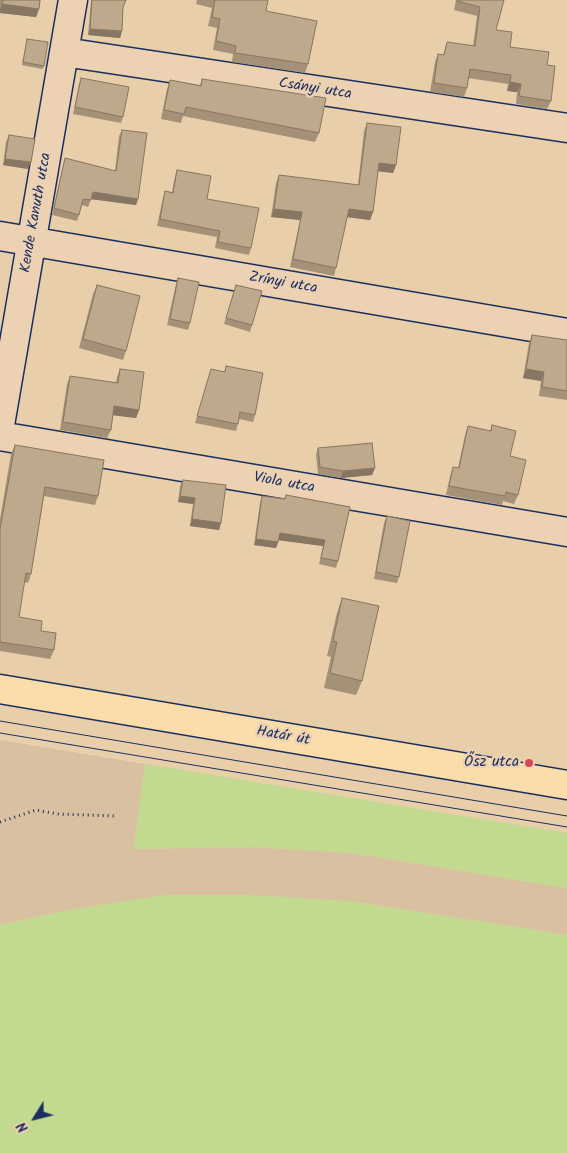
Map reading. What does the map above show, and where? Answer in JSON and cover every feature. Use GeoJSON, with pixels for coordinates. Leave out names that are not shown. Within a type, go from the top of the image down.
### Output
{"type":"FeatureCollection","features":[{"type":"Feature","properties":{"kind":"main road","name":"Határ út"},"geometry":{"type":"LineString","coordinates":[[0,689],[567,785]]}},
{"type":"Feature","properties":{"kind":"street","name":"Kende Kanuth utca"},"geometry":{"type":"LineString","coordinates":[[0,425],[73,0]]}},
{"type":"Feature","properties":{"kind":"street","name":"Csányi utca"},"geometry":{"type":"LineString","coordinates":[[64,52],[567,128]]}},
{"type":"Feature","properties":{"kind":"street","name":"Zrínyi utca"},"geometry":{"type":"LineString","coordinates":[[0,236],[567,333]]}},
{"type":"Feature","properties":{"kind":"street","name":"Viola utca"},"geometry":{"type":"LineString","coordinates":[[0,436],[567,532]]}},
{"type":"Feature","properties":{"kind":"path"},"geometry":{"type":"LineString","coordinates":[[0,822],[36,810],[58,814],[117,816]]}},
{"type":"Feature","properties":{"kind":"shaded area"},"geometry":{"type":"Polygon","coordinates":[[[0,740],[145,764],[134,849],[252,847],[352,853],[567,888],[567,935],[350,901],[73,909],[0,925],[0,740]]]}},
{"type":"Feature","properties":{"kind":"green space"},"geometry":{"type":"Polygon","coordinates":[[[145,764],[567,833],[567,888],[352,853],[252,847],[134,849],[145,764]]]}},
{"type":"Feature","properties":{"kind":"green space"},"geometry":{"type":"Polygon","coordinates":[[[165,895],[248,895],[350,901],[567,935],[567,1153],[0,1153],[0,925],[73,909],[165,895]]]}},
{"type":"Feature","properties":{"kind":"building"},"geometry":{"type":"Polygon","coordinates":[[[3,0],[40,0],[39,9],[2,4],[3,0]]]}},
{"type":"Feature","properties":{"kind":"building"},"geometry":{"type":"Polygon","coordinates":[[[92,0],[126,0],[123,7],[122,31],[90,29],[92,0]]]}},
{"type":"Feature","properties":{"kind":"building"},"geometry":{"type":"Polygon","coordinates":[[[215,0],[268,0],[266,11],[317,21],[308,64],[235,53],[236,46],[216,41],[220,19],[212,17],[215,0]]]}},
{"type":"Feature","properties":{"kind":"building"},"geometry":{"type":"Polygon","coordinates":[[[458,0],[504,0],[496,30],[512,32],[510,47],[549,52],[547,65],[555,66],[551,101],[519,96],[521,84],[510,82],[511,75],[470,69],[467,88],[434,83],[438,54],[444,55],[447,42],[475,46],[480,7],[458,0]]]}},
{"type":"Feature","properties":{"kind":"building"},"geometry":{"type":"Polygon","coordinates":[[[27,39],[48,42],[44,66],[23,62],[27,39]]]}},
{"type":"Feature","properties":{"kind":"building"},"geometry":{"type":"Polygon","coordinates":[[[81,78],[129,87],[123,117],[75,107],[81,78]]]}},
{"type":"Feature","properties":{"kind":"building"},"geometry":{"type":"Polygon","coordinates":[[[202,79],[326,98],[319,133],[186,107],[184,114],[164,110],[170,80],[201,86],[202,79]]]}},
{"type":"Feature","properties":{"kind":"building"},"geometry":{"type":"Polygon","coordinates":[[[367,123],[401,127],[396,165],[379,163],[373,212],[349,209],[336,268],[293,259],[302,212],[274,209],[279,175],[359,185],[367,123]]]}},
{"type":"Feature","properties":{"kind":"building"},"geometry":{"type":"Polygon","coordinates":[[[122,130],[147,133],[138,199],[93,192],[91,200],[83,199],[79,215],[54,208],[65,158],[116,171],[122,130]]]}},
{"type":"Feature","properties":{"kind":"building"},"geometry":{"type":"Polygon","coordinates":[[[9,135],[35,139],[31,162],[5,159],[9,135]]]}},
{"type":"Feature","properties":{"kind":"building"},"geometry":{"type":"Polygon","coordinates":[[[177,170],[211,176],[207,199],[259,208],[251,248],[218,242],[220,231],[160,219],[165,191],[173,193],[177,170]]]}},
{"type":"Feature","properties":{"kind":"building"},"geometry":{"type":"Polygon","coordinates":[[[178,278],[199,282],[190,323],[170,319],[178,278]]]}},
{"type":"Feature","properties":{"kind":"building"},"geometry":{"type":"Polygon","coordinates":[[[97,285],[140,296],[126,351],[83,339],[97,285]]]}},
{"type":"Feature","properties":{"kind":"building"},"geometry":{"type":"Polygon","coordinates":[[[236,285],[262,291],[252,325],[226,318],[236,285]]]}},
{"type":"Feature","properties":{"kind":"building"},"geometry":{"type":"Polygon","coordinates":[[[532,335],[567,340],[567,391],[542,387],[544,372],[526,369],[532,335]]]}},
{"type":"Feature","properties":{"kind":"building"},"geometry":{"type":"Polygon","coordinates":[[[226,366],[263,373],[255,415],[240,412],[238,424],[197,416],[211,369],[225,372],[226,366]]]}},
{"type":"Feature","properties":{"kind":"building"},"geometry":{"type":"Polygon","coordinates":[[[120,369],[144,372],[139,410],[114,406],[111,430],[63,422],[70,376],[118,383],[120,369]]]}},
{"type":"Feature","properties":{"kind":"building"},"geometry":{"type":"Polygon","coordinates":[[[492,425],[516,431],[510,456],[526,460],[518,495],[506,492],[505,496],[449,486],[453,467],[459,468],[468,426],[491,431],[492,425]]]}},
{"type":"Feature","properties":{"kind":"building"},"geometry":{"type":"Polygon","coordinates":[[[372,443],[375,468],[343,471],[320,467],[318,448],[372,443]]]}},
{"type":"Feature","properties":{"kind":"building"},"geometry":{"type":"Polygon","coordinates":[[[15,445],[104,460],[98,496],[45,487],[31,574],[26,573],[19,617],[42,621],[41,631],[56,633],[54,650],[0,642],[0,529],[15,445]]]}},
{"type":"Feature","properties":{"kind":"building"},"geometry":{"type":"Polygon","coordinates":[[[183,480],[226,485],[221,523],[192,519],[195,498],[180,496],[183,480]]]}},
{"type":"Feature","properties":{"kind":"building"},"geometry":{"type":"Polygon","coordinates":[[[286,495],[350,507],[338,561],[321,558],[325,540],[280,533],[278,542],[256,539],[262,496],[285,499],[286,495]]]}},
{"type":"Feature","properties":{"kind":"building"},"geometry":{"type":"Polygon","coordinates":[[[387,516],[410,521],[399,577],[376,572],[387,516]]]}},
{"type":"Feature","properties":{"kind":"building"},"geometry":{"type":"Polygon","coordinates":[[[342,598],[379,606],[362,681],[330,673],[337,642],[333,641],[342,598]]]}},
{"type":"Feature","properties":{"kind":"tram line"},"geometry":{"type":"LineString","coordinates":[[0,721],[567,816]]}},
{"type":"Feature","properties":{"kind":"tram line"},"geometry":{"type":"LineString","coordinates":[[0,733],[567,827]]}},
{"type":"Feature","properties":{"kind":"place","name":"Ősz utca"},"geometry":{"type":"Point","coordinates":[529,763]}}]}
